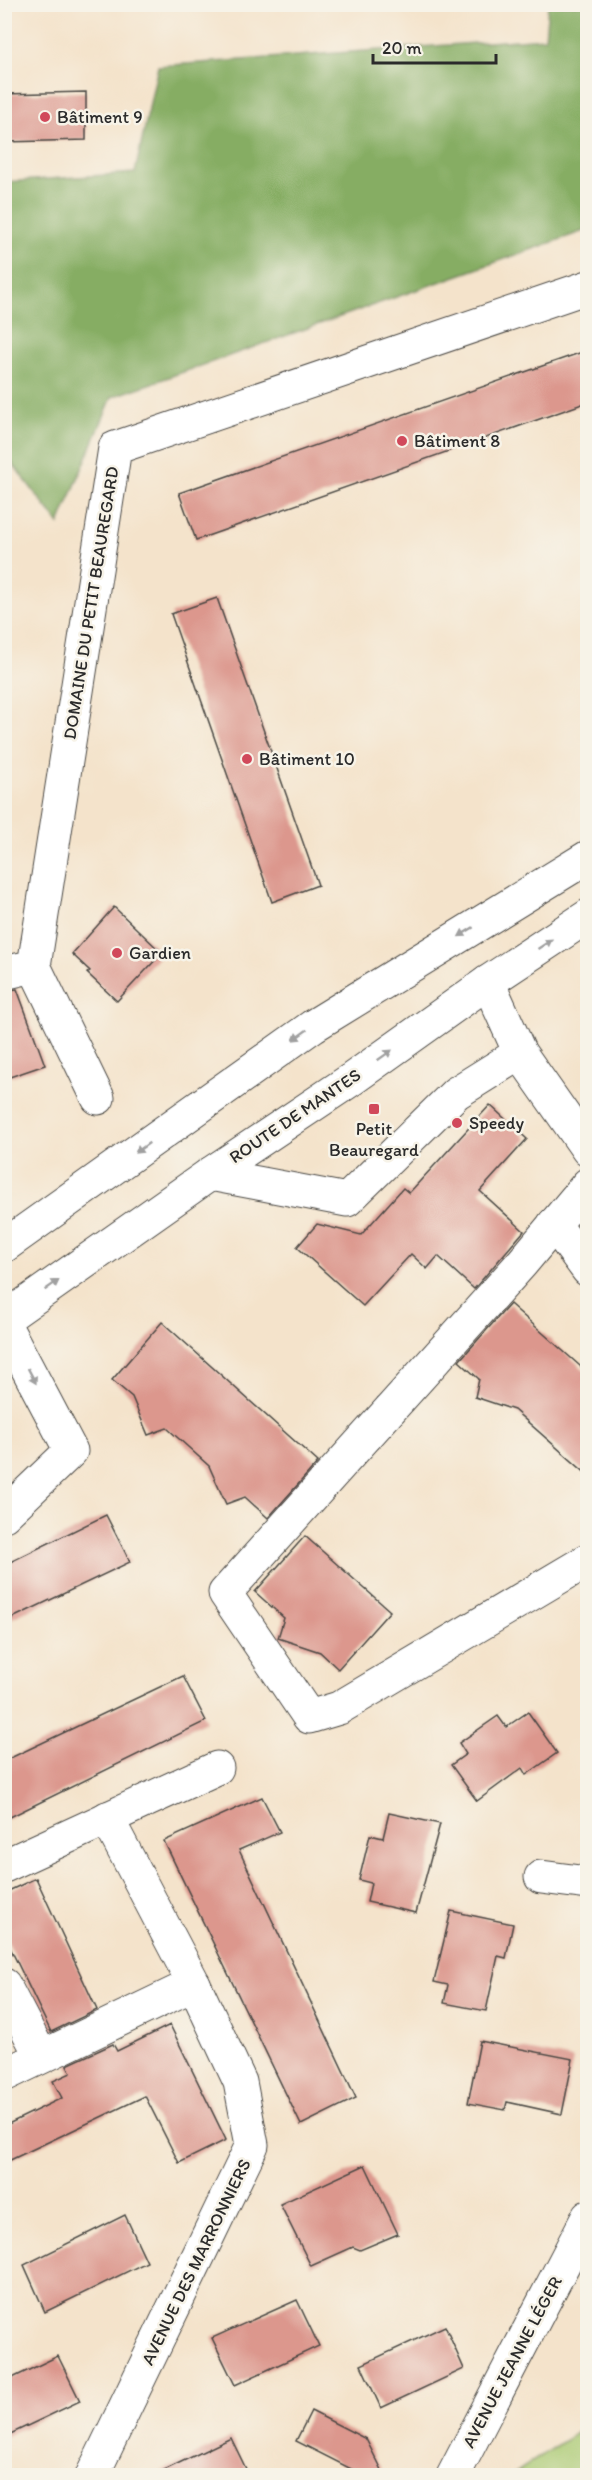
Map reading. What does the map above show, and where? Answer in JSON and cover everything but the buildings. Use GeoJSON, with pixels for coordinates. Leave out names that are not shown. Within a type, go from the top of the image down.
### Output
{"type":"FeatureCollection","features":[{"type":"Feature","properties":{"kind":"street","name":"DOMAINE DU PETIT BEAUREGARD"},"geometry":{"type":"LineString","coordinates":[[98,1098],[19,970],[115,448],[588,287]]}},
{"type":"Feature","properties":{"kind":"street"},"geometry":{"type":"LineString","coordinates":[[4,1246],[313,1026],[588,857]]}},
{"type":"Feature","properties":{"kind":"street","name":"ROUTE DE MANTES"},"geometry":{"type":"LineString","coordinates":[[4,1319],[210,1174],[352,1079],[488,982],[588,916]]}},
{"type":"Feature","properties":{"kind":"street"},"geometry":{"type":"LineString","coordinates":[[488,982],[520,1053],[588,1150]]}},
{"type":"Feature","properties":{"kind":"street"},"geometry":{"type":"LineString","coordinates":[[210,1174],[347,1200],[456,1093],[520,1053]]}},
{"type":"Feature","properties":{"kind":"street"},"geometry":{"type":"LineString","coordinates":[[588,1184],[522,1263],[225,1593],[309,1717],[339,1708],[588,1560]]}},
{"type":"Feature","properties":{"kind":"street"},"geometry":{"type":"LineString","coordinates":[[554,1224],[588,1270]]}},
{"type":"Feature","properties":{"kind":"street"},"geometry":{"type":"LineString","coordinates":[[4,1324],[71,1451],[4,1515]]}},
{"type":"Feature","properties":{"kind":"street"},"geometry":{"type":"LineString","coordinates":[[4,1866],[217,1768]]}},
{"type":"Feature","properties":{"kind":"street","name":"AVENUE DES MARRONNIERS"},"geometry":{"type":"LineString","coordinates":[[92,2475],[252,2145],[240,2082],[194,1984],[107,1818]]}},
{"type":"Feature","properties":{"kind":"street"},"geometry":{"type":"LineString","coordinates":[[541,1876],[588,1883]]}},
{"type":"Feature","properties":{"kind":"street"},"geometry":{"type":"LineString","coordinates":[[4,2075],[194,1984]]}},
{"type":"Feature","properties":{"kind":"street"},"geometry":{"type":"LineString","coordinates":[[4,1985],[41,2056]]}},
{"type":"Feature","properties":{"kind":"street","name":"AVENUE JEANNE LÉGER"},"geometry":{"type":"LineString","coordinates":[[453,2475],[588,2217]]}},
{"type":"Feature","properties":{"kind":"green space"},"geometry":{"type":"Polygon","coordinates":[[[548,5],[587,5],[587,230],[112,397],[59,524],[5,454],[5,182],[135,173],[158,66],[545,38],[548,5]]]}},
{"type":"Feature","properties":{"kind":"green space"},"geometry":{"type":"Polygon","coordinates":[[[587,2426],[587,2475],[512,2475],[587,2426]]]}},
{"type":"Feature","properties":{"kind":"place","name":"Bâtiment 9"},"geometry":{"type":"Point","coordinates":[45,117]}},
{"type":"Feature","properties":{"kind":"place","name":"Bâtiment 8"},"geometry":{"type":"Point","coordinates":[402,441]}},
{"type":"Feature","properties":{"kind":"place","name":"Bâtiment 10"},"geometry":{"type":"Point","coordinates":[247,759]}},
{"type":"Feature","properties":{"kind":"place","name":"Gardien"},"geometry":{"type":"Point","coordinates":[117,953]}},
{"type":"Feature","properties":{"kind":"place","name":"Petit Beauregard"},"geometry":{"type":"Point","coordinates":[374,1109]}},
{"type":"Feature","properties":{"kind":"place","name":"Speedy"},"geometry":{"type":"Point","coordinates":[457,1123]}}]}
